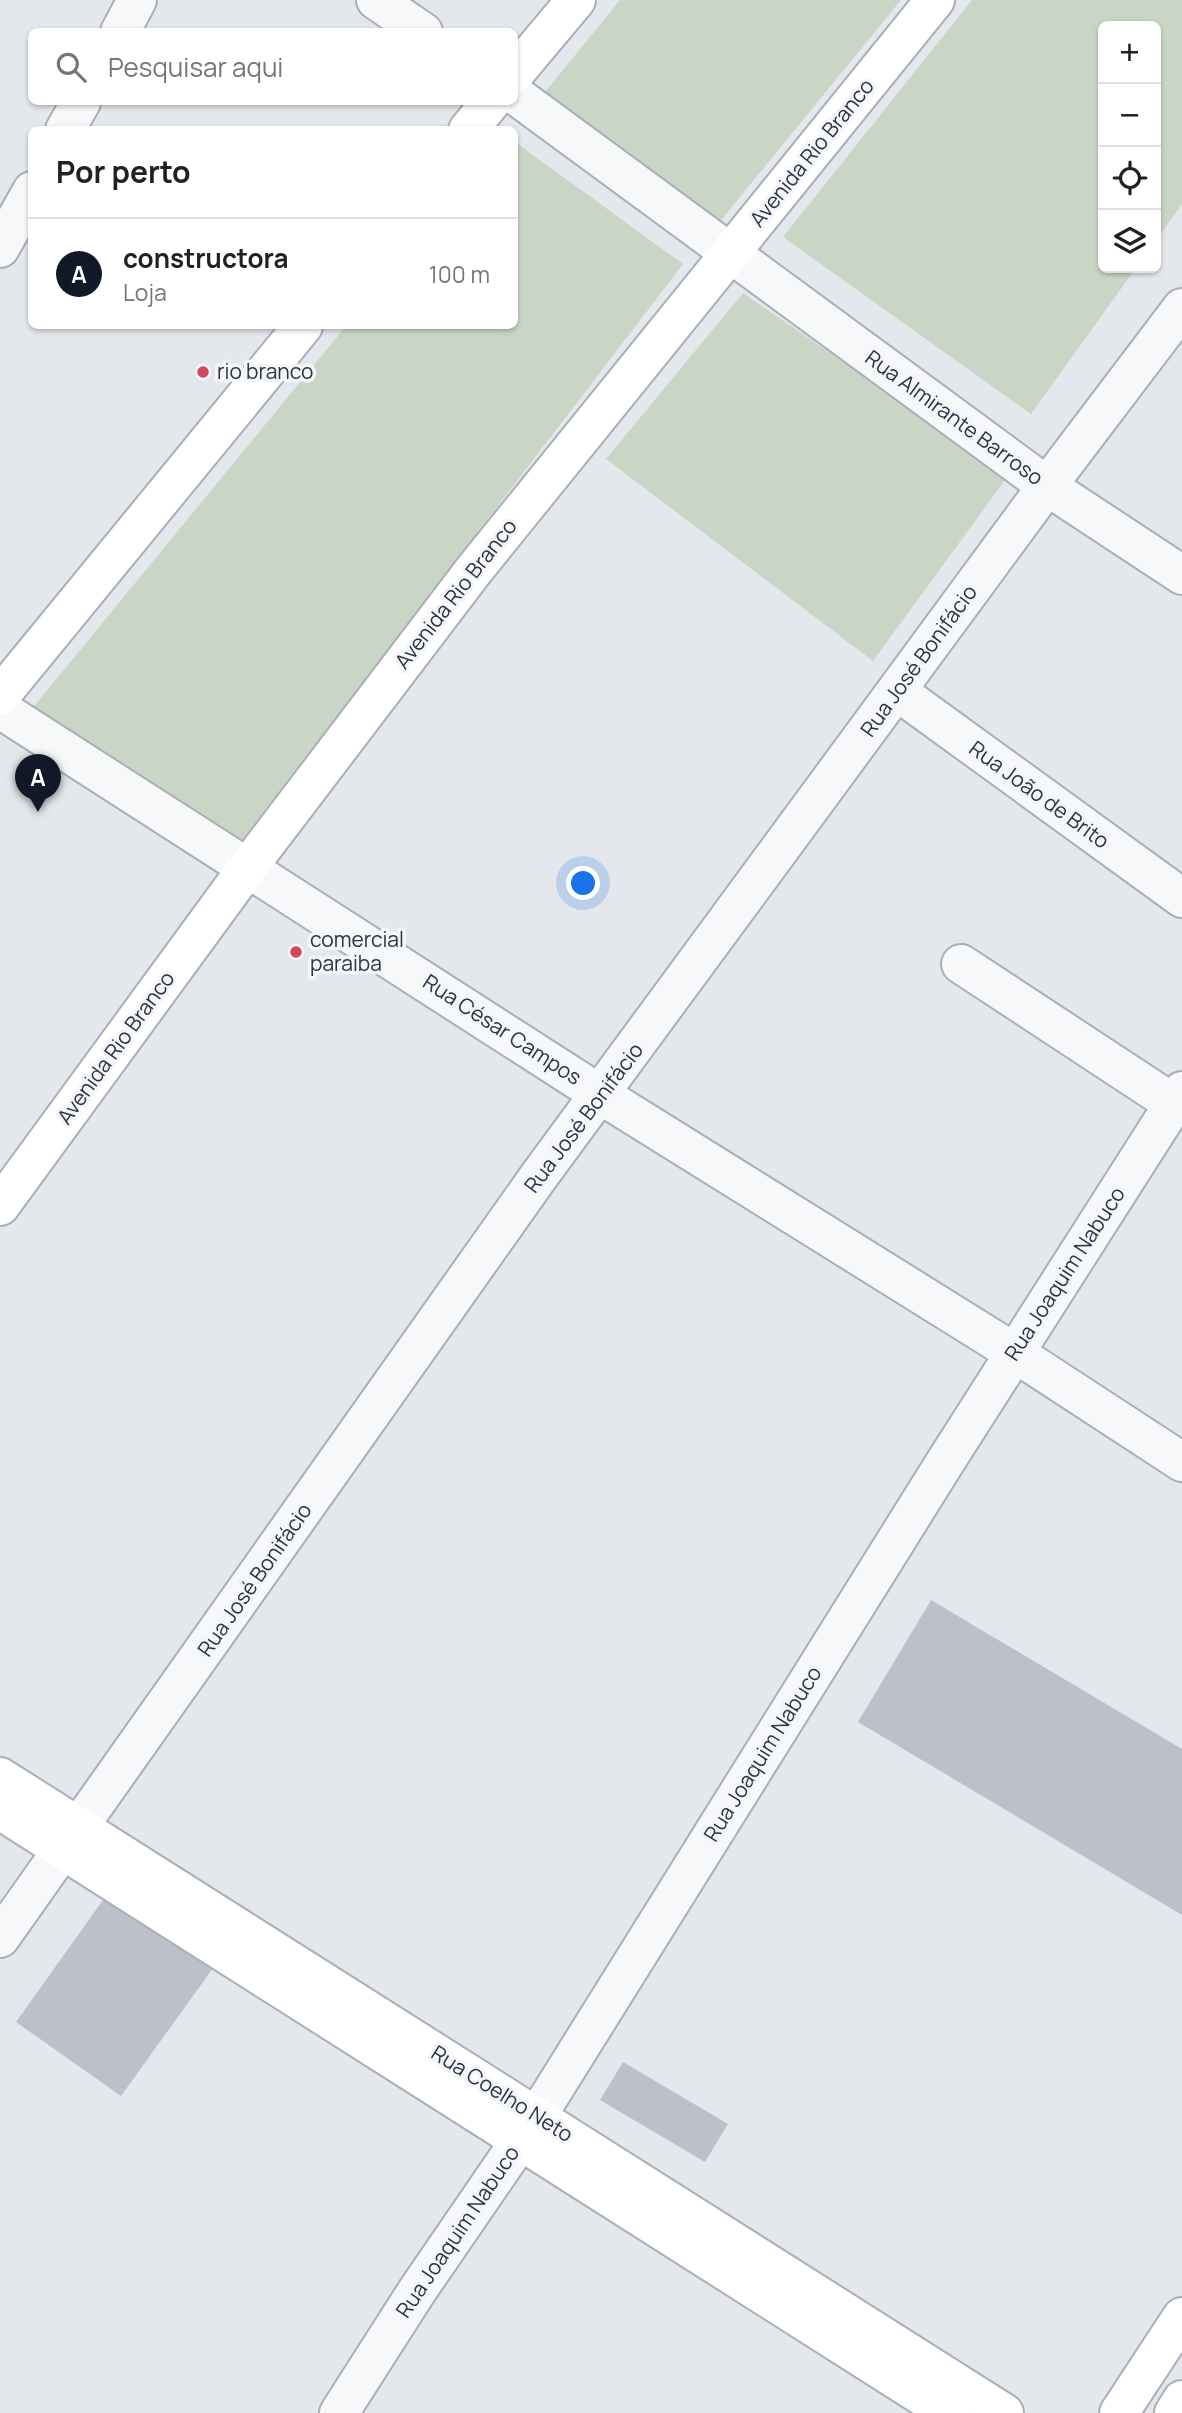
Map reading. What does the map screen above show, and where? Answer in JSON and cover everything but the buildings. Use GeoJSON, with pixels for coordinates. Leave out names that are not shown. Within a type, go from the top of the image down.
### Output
{"type":"FeatureCollection","features":[{"type":"Feature","properties":{"kind":"main road"},"geometry":{"type":"LineString","coordinates":[[518,69],[576,0]]}},
{"type":"Feature","properties":{"kind":"main road","name":"Avenida Rio Branco"},"geometry":{"type":"LineString","coordinates":[[0,1206],[248,867],[474,570],[936,0]]}},
{"type":"Feature","properties":{"kind":"main road"},"geometry":{"type":"LineString","coordinates":[[471,126],[489,105]]}},
{"type":"Feature","properties":{"kind":"main road"},"geometry":{"type":"LineString","coordinates":[[0,696],[301,329]]}},
{"type":"Feature","properties":{"kind":"main road","name":"Rua Coelho Neto"},"geometry":{"type":"LineString","coordinates":[[0,1777],[72,1838],[528,2128],[1003,2413]]}},
{"type":"Feature","properties":{"kind":"main road","name":"Rua Coelho Neto"},"geometry":{"type":"LineString","coordinates":[[0,1810],[72,1838]]}},
{"type":"Feature","properties":{"kind":"main road","name":"Rua Coelho Neto"},"geometry":{"type":"LineString","coordinates":[[528,2128],[949,2413]]}},
{"type":"Feature","properties":{"kind":"main road"},"geometry":{"type":"LineString","coordinates":[[1119,2413],[1182,2317]]}},
{"type":"Feature","properties":{"kind":"main road"},"geometry":{"type":"LineString","coordinates":[[1174,2413],[1182,2400]]}},
{"type":"Feature","properties":{"kind":"street"},"geometry":{"type":"LineString","coordinates":[[122,28],[137,0]]}},
{"type":"Feature","properties":{"kind":"street"},"geometry":{"type":"LineString","coordinates":[[376,0],[417,28]]}},
{"type":"Feature","properties":{"kind":"street","name":"Rua Almirante Barroso"},"geometry":{"type":"LineString","coordinates":[[518,97],[1047,486],[1182,575]]}},
{"type":"Feature","properties":{"kind":"street"},"geometry":{"type":"LineString","coordinates":[[67,126],[79,105]]}},
{"type":"Feature","properties":{"kind":"street"},"geometry":{"type":"LineString","coordinates":[[0,248],[28,198]]}},
{"type":"Feature","properties":{"kind":"street","name":"Rua José Bonifácio"},"geometry":{"type":"LineString","coordinates":[[0,1938],[539,1177],[1047,486],[1182,308]]}},
{"type":"Feature","properties":{"kind":"street","name":"Rua João de Brito"},"geometry":{"type":"LineString","coordinates":[[897,691],[1182,898]]}},
{"type":"Feature","properties":{"kind":"street","name":"Rua César Campos"},"geometry":{"type":"LineString","coordinates":[[0,709],[601,1094],[1015,1353],[1182,1461]]}},
{"type":"Feature","properties":{"kind":"street"},"geometry":{"type":"LineString","coordinates":[[961,964],[1178,1098]]}},
{"type":"Feature","properties":{"kind":"street","name":"Rua Joaquim Nabuco"},"geometry":{"type":"LineString","coordinates":[[339,2413],[417,2291],[528,2128],[1178,1098]]}},
{"type":"Feature","properties":{"kind":"green space"},"geometry":{"type":"Polygon","coordinates":[[[620,0],[901,0],[717,225],[541,97],[620,0]]]}},
{"type":"Feature","properties":{"kind":"green space"},"geometry":{"type":"Polygon","coordinates":[[[972,0],[1182,0],[1182,204],[1161,233],[1161,21],[1098,21],[1098,273],[1132,273],[1031,414],[783,237],[972,0]]]}},
{"type":"Feature","properties":{"kind":"green space"},"geometry":{"type":"Polygon","coordinates":[[[518,144],[683,264],[230,856],[31,710],[344,329],[518,329],[518,144]]]}},
{"type":"Feature","properties":{"kind":"green space"},"geometry":{"type":"Polygon","coordinates":[[[743,293],[1008,476],[873,661],[606,459],[743,293]]]}},
{"type":"Feature","properties":{"kind":"place","name":"rio branco"},"geometry":{"type":"Point","coordinates":[203,372]}},
{"type":"Feature","properties":{"kind":"place","name":"constructora"},"geometry":{"type":"Point","coordinates":[38,812]}},
{"type":"Feature","properties":{"kind":"place","name":"comercial paraiba"},"geometry":{"type":"Point","coordinates":[296,952]}}]}
